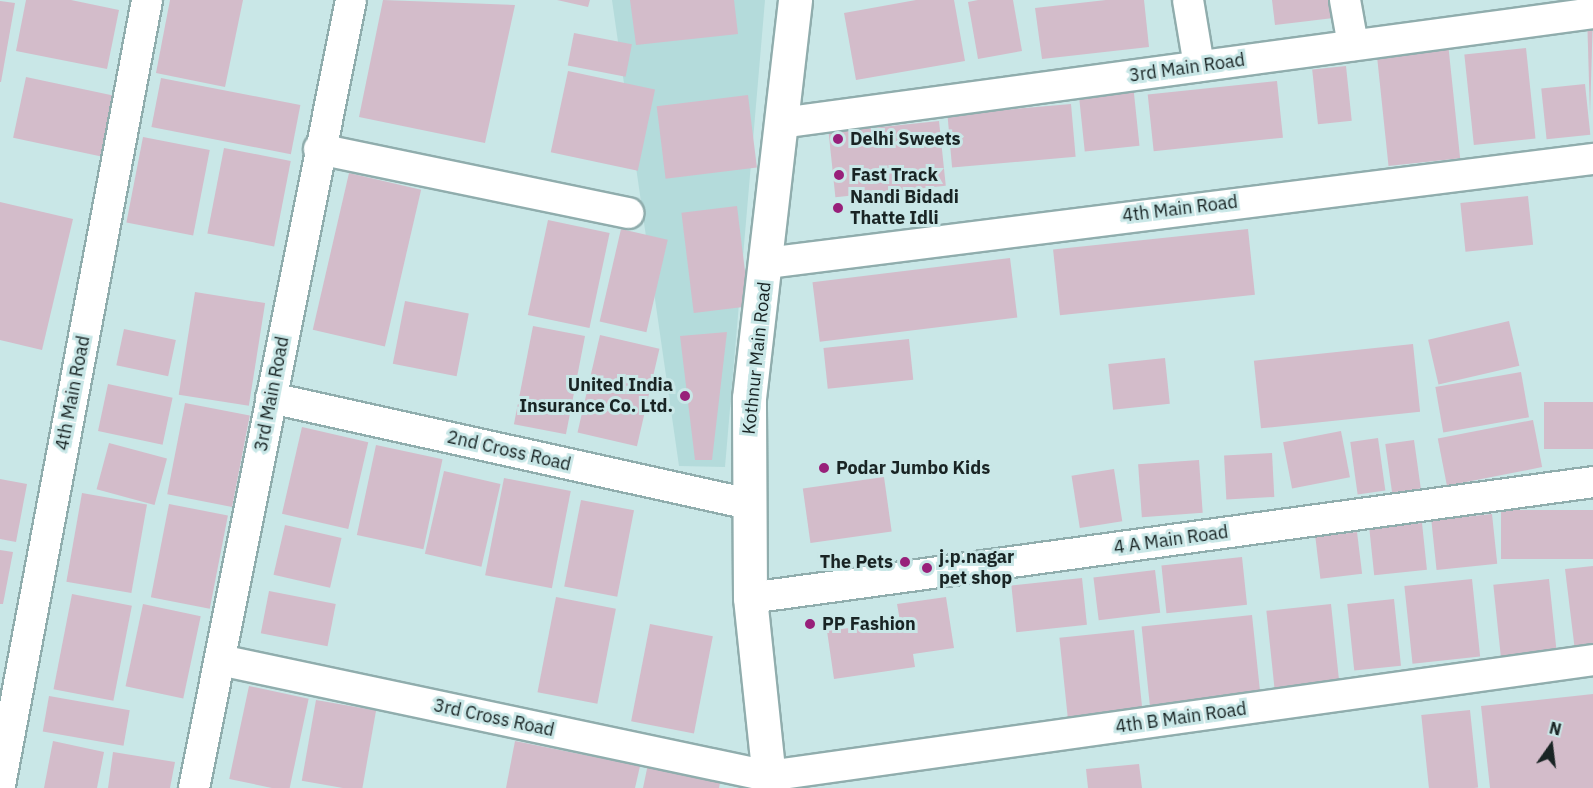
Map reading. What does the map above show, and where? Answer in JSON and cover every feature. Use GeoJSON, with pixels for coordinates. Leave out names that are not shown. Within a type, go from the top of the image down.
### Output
{"type":"FeatureCollection","features":[{"type":"Feature","properties":{"kind":"main road","name":"Kothnur Main Road"},"geometry":{"type":"LineString","coordinates":[[769,782],[750,598],[749,398],[767,263],[780,123],[795,0]]}},
{"type":"Feature","properties":{"kind":"street","name":"4th Main Road"},"geometry":{"type":"LineString","coordinates":[[0,785],[147,0]]}},
{"type":"Feature","properties":{"kind":"street","name":"3rd Main Road"},"geometry":{"type":"LineString","coordinates":[[194,788],[351,0]]}},
{"type":"Feature","properties":{"kind":"street"},"geometry":{"type":"LineString","coordinates":[[1188,0],[1199,66]]}},
{"type":"Feature","properties":{"kind":"street"},"geometry":{"type":"LineString","coordinates":[[1345,0],[1353,45]]}},
{"type":"Feature","properties":{"kind":"street","name":"3rd Main Road"},"geometry":{"type":"LineString","coordinates":[[780,123],[1353,45],[1520,11],[1593,13]]}},
{"type":"Feature","properties":{"kind":"street"},"geometry":{"type":"LineString","coordinates":[[320,150],[628,213]]}},
{"type":"Feature","properties":{"kind":"street","name":"4th Main Road"},"geometry":{"type":"LineString","coordinates":[[767,263],[1593,159]]}},
{"type":"Feature","properties":{"kind":"street","name":"2nd Cross Road"},"geometry":{"type":"LineString","coordinates":[[271,398],[748,504]]}},
{"type":"Feature","properties":{"kind":"street","name":"4 A Main Road"},"geometry":{"type":"LineString","coordinates":[[750,598],[1593,482]]}},
{"type":"Feature","properties":{"kind":"street","name":"3rd Cross Road"},"geometry":{"type":"LineString","coordinates":[[219,660],[769,782]]}},
{"type":"Feature","properties":{"kind":"street","name":"4th B Main Road"},"geometry":{"type":"LineString","coordinates":[[769,782],[1593,660]]}},
{"type":"Feature","properties":{"kind":"shaded area"},"geometry":{"type":"Polygon","coordinates":[[[612,0],[765,0],[725,467],[679,466],[612,0]]]}},
{"type":"Feature","properties":{"kind":"building"},"geometry":{"type":"Polygon","coordinates":[[[26,0],[71,0],[119,10],[107,69],[16,51],[26,0]]]}},
{"type":"Feature","properties":{"kind":"building"},"geometry":{"type":"Polygon","coordinates":[[[170,0],[243,0],[225,87],[156,73],[170,0]]]}},
{"type":"Feature","properties":{"kind":"building"},"geometry":{"type":"Polygon","coordinates":[[[383,0],[515,5],[485,143],[359,117],[383,0]]]}},
{"type":"Feature","properties":{"kind":"building"},"geometry":{"type":"Polygon","coordinates":[[[557,0],[590,0],[588,7],[557,0]]]}},
{"type":"Feature","properties":{"kind":"building"},"geometry":{"type":"Polygon","coordinates":[[[630,0],[734,0],[738,34],[636,45],[630,0]]]}},
{"type":"Feature","properties":{"kind":"building"},"geometry":{"type":"Polygon","coordinates":[[[916,0],[954,0],[965,61],[856,80],[844,13],[916,0]]]}},
{"type":"Feature","properties":{"kind":"building"},"geometry":{"type":"Polygon","coordinates":[[[1013,0],[1022,51],[978,59],[968,2],[1013,0]]]}},
{"type":"Feature","properties":{"kind":"building"},"geometry":{"type":"Polygon","coordinates":[[[1106,0],[1144,0],[1149,47],[1042,59],[1035,8],[1106,0]]]}},
{"type":"Feature","properties":{"kind":"building"},"geometry":{"type":"Polygon","coordinates":[[[1272,0],[1340,0],[1342,17],[1275,25],[1272,0]]]}},
{"type":"Feature","properties":{"kind":"building"},"geometry":{"type":"Polygon","coordinates":[[[0,1],[15,3],[1,82],[0,82],[0,1]]]}},
{"type":"Feature","properties":{"kind":"building"},"geometry":{"type":"Polygon","coordinates":[[[1587,14],[1593,14],[1590,115],[1587,14]]]}},
{"type":"Feature","properties":{"kind":"building"},"geometry":{"type":"Polygon","coordinates":[[[574,33],[632,44],[626,77],[568,65],[574,33]]]}},
{"type":"Feature","properties":{"kind":"building"},"geometry":{"type":"Polygon","coordinates":[[[1448,43],[1460,158],[1389,166],[1376,51],[1448,43]]]}},
{"type":"Feature","properties":{"kind":"building"},"geometry":{"type":"Polygon","coordinates":[[[1526,48],[1536,139],[1474,145],[1464,54],[1526,48]]]}},
{"type":"Feature","properties":{"kind":"building"},"geometry":{"type":"Polygon","coordinates":[[[1346,66],[1352,121],[1318,124],[1312,70],[1346,66]]]}},
{"type":"Feature","properties":{"kind":"building"},"geometry":{"type":"Polygon","coordinates":[[[568,71],[655,90],[638,171],[551,152],[568,71]]]}},
{"type":"Feature","properties":{"kind":"building"},"geometry":{"type":"Polygon","coordinates":[[[26,77],[113,96],[100,156],[13,138],[26,77]]]}},
{"type":"Feature","properties":{"kind":"building"},"geometry":{"type":"Polygon","coordinates":[[[161,78],[300,105],[291,154],[151,127],[161,78]]]}},
{"type":"Feature","properties":{"kind":"building"},"geometry":{"type":"Polygon","coordinates":[[[1277,81],[1283,138],[1154,151],[1148,95],[1277,81]]]}},
{"type":"Feature","properties":{"kind":"building"},"geometry":{"type":"Polygon","coordinates":[[[1133,84],[1139,146],[1085,151],[1078,90],[1133,84]]]}},
{"type":"Feature","properties":{"kind":"building"},"geometry":{"type":"Polygon","coordinates":[[[1585,84],[1590,135],[1547,139],[1541,89],[1585,84]]]}},
{"type":"Feature","properties":{"kind":"building"},"geometry":{"type":"Polygon","coordinates":[[[748,95],[757,167],[666,179],[657,106],[748,95]]]}},
{"type":"Feature","properties":{"kind":"building"},"geometry":{"type":"Polygon","coordinates":[[[1071,104],[1076,157],[952,168],[947,115],[1071,104]]]}},
{"type":"Feature","properties":{"kind":"building"},"geometry":{"type":"Polygon","coordinates":[[[939,121],[946,186],[835,197],[829,133],[939,121]]]}},
{"type":"Feature","properties":{"kind":"building"},"geometry":{"type":"Polygon","coordinates":[[[143,137],[210,150],[193,235],[126,222],[143,137]]]}},
{"type":"Feature","properties":{"kind":"building"},"geometry":{"type":"Polygon","coordinates":[[[224,148],[291,161],[274,246],[207,233],[224,148]]]}},
{"type":"Feature","properties":{"kind":"building"},"geometry":{"type":"Polygon","coordinates":[[[349,173],[421,190],[385,347],[313,330],[349,173]]]}},
{"type":"Feature","properties":{"kind":"building"},"geometry":{"type":"Polygon","coordinates":[[[1528,196],[1533,245],[1465,252],[1460,203],[1528,196]]]}},
{"type":"Feature","properties":{"kind":"building"},"geometry":{"type":"Polygon","coordinates":[[[0,202],[73,219],[42,350],[0,340],[0,202]]]}},
{"type":"Feature","properties":{"kind":"building"},"geometry":{"type":"Polygon","coordinates":[[[737,206],[749,306],[694,313],[681,213],[737,206]]]}},
{"type":"Feature","properties":{"kind":"building"},"geometry":{"type":"Polygon","coordinates":[[[548,220],[610,233],[589,328],[528,315],[548,220]]]}},
{"type":"Feature","properties":{"kind":"building"},"geometry":{"type":"Polygon","coordinates":[[[621,229],[668,240],[646,332],[600,322],[621,229]]]}},
{"type":"Feature","properties":{"kind":"building"},"geometry":{"type":"Polygon","coordinates":[[[1248,229],[1255,295],[1060,315],[1053,249],[1248,229]]]}},
{"type":"Feature","properties":{"kind":"building"},"geometry":{"type":"Polygon","coordinates":[[[1010,258],[1017,318],[820,342],[812,282],[1010,258]]]}},
{"type":"Feature","properties":{"kind":"building"},"geometry":{"type":"Polygon","coordinates":[[[195,292],[265,303],[249,406],[179,395],[195,292]]]}},
{"type":"Feature","properties":{"kind":"building"},"geometry":{"type":"Polygon","coordinates":[[[405,301],[469,313],[457,376],[393,364],[405,301]]]}},
{"type":"Feature","properties":{"kind":"building"},"geometry":{"type":"Polygon","coordinates":[[[1509,321],[1519,366],[1438,384],[1428,340],[1509,321]]]}},
{"type":"Feature","properties":{"kind":"building"},"geometry":{"type":"Polygon","coordinates":[[[533,326],[585,336],[566,434],[514,424],[533,326]]]}},
{"type":"Feature","properties":{"kind":"building"},"geometry":{"type":"Polygon","coordinates":[[[124,329],[176,340],[168,376],[116,365],[124,329]]]}},
{"type":"Feature","properties":{"kind":"building"},"geometry":{"type":"Polygon","coordinates":[[[727,332],[712,460],[695,460],[680,336],[727,332]]]}},
{"type":"Feature","properties":{"kind":"building"},"geometry":{"type":"Polygon","coordinates":[[[600,335],[659,349],[637,446],[578,432],[600,335]]]}},
{"type":"Feature","properties":{"kind":"building"},"geometry":{"type":"Polygon","coordinates":[[[909,339],[913,380],[828,389],[823,348],[909,339]]]}},
{"type":"Feature","properties":{"kind":"building"},"geometry":{"type":"Polygon","coordinates":[[[1413,344],[1420,412],[1261,428],[1254,361],[1413,344]]]}},
{"type":"Feature","properties":{"kind":"building"},"geometry":{"type":"Polygon","coordinates":[[[1165,358],[1170,404],[1113,410],[1108,364],[1165,358]]]}},
{"type":"Feature","properties":{"kind":"building"},"geometry":{"type":"Polygon","coordinates":[[[1521,372],[1529,417],[1443,432],[1435,387],[1521,372]]]}},
{"type":"Feature","properties":{"kind":"building"},"geometry":{"type":"Polygon","coordinates":[[[108,384],[173,398],[163,445],[98,431],[108,384]]]}},
{"type":"Feature","properties":{"kind":"building"},"geometry":{"type":"Polygon","coordinates":[[[1544,402],[1593,402],[1593,449],[1544,449],[1544,402]]]}},
{"type":"Feature","properties":{"kind":"building"},"geometry":{"type":"Polygon","coordinates":[[[185,403],[250,416],[232,507],[167,494],[185,403]]]}},
{"type":"Feature","properties":{"kind":"building"},"geometry":{"type":"Polygon","coordinates":[[[1533,420],[1542,467],[1447,486],[1438,439],[1533,420]]]}},
{"type":"Feature","properties":{"kind":"building"},"geometry":{"type":"Polygon","coordinates":[[[302,427],[368,442],[348,529],[282,514],[302,427]]]}},
{"type":"Feature","properties":{"kind":"building"},"geometry":{"type":"Polygon","coordinates":[[[1341,431],[1350,477],[1292,488],[1283,442],[1341,431]]]}},
{"type":"Feature","properties":{"kind":"building"},"geometry":{"type":"Polygon","coordinates":[[[1378,438],[1385,490],[1358,494],[1350,442],[1378,438]]]}},
{"type":"Feature","properties":{"kind":"building"},"geometry":{"type":"Polygon","coordinates":[[[1414,440],[1421,489],[1392,493],[1385,444],[1414,440]]]}},
{"type":"Feature","properties":{"kind":"building"},"geometry":{"type":"Polygon","coordinates":[[[109,443],[167,459],[155,505],[97,489],[109,443]]]}},
{"type":"Feature","properties":{"kind":"building"},"geometry":{"type":"Polygon","coordinates":[[[376,445],[443,459],[423,549],[357,535],[376,445]]]}},
{"type":"Feature","properties":{"kind":"building"},"geometry":{"type":"Polygon","coordinates":[[[1272,453],[1274,497],[1226,499],[1224,456],[1272,453]]]}},
{"type":"Feature","properties":{"kind":"building"},"geometry":{"type":"Polygon","coordinates":[[[1199,460],[1203,513],[1142,517],[1138,464],[1199,460]]]}},
{"type":"Feature","properties":{"kind":"building"},"geometry":{"type":"Polygon","coordinates":[[[1114,469],[1122,521],[1080,528],[1072,476],[1114,469]]]}},
{"type":"Feature","properties":{"kind":"building"},"geometry":{"type":"Polygon","coordinates":[[[444,471],[501,484],[481,567],[425,554],[444,471]]]}},
{"type":"Feature","properties":{"kind":"building"},"geometry":{"type":"Polygon","coordinates":[[[884,477],[892,531],[810,543],[803,488],[884,477]]]}},
{"type":"Feature","properties":{"kind":"building"},"geometry":{"type":"Polygon","coordinates":[[[504,478],[571,491],[552,588],[485,575],[504,478]]]}},
{"type":"Feature","properties":{"kind":"building"},"geometry":{"type":"Polygon","coordinates":[[[0,479],[27,484],[16,542],[0,539],[0,479]]]}},
{"type":"Feature","properties":{"kind":"building"},"geometry":{"type":"Polygon","coordinates":[[[82,493],[147,504],[131,593],[66,582],[82,493]]]}},
{"type":"Feature","properties":{"kind":"building"},"geometry":{"type":"Polygon","coordinates":[[[581,500],[634,510],[617,597],[564,586],[581,500]]]}},
{"type":"Feature","properties":{"kind":"building"},"geometry":{"type":"Polygon","coordinates":[[[169,504],[228,515],[210,609],[151,597],[169,504]]]}},
{"type":"Feature","properties":{"kind":"building"},"geometry":{"type":"Polygon","coordinates":[[[1501,510],[1593,510],[1593,559],[1501,559],[1501,510]]]}},
{"type":"Feature","properties":{"kind":"building"},"geometry":{"type":"Polygon","coordinates":[[[1492,514],[1497,564],[1437,570],[1431,520],[1492,514]]]}},
{"type":"Feature","properties":{"kind":"building"},"geometry":{"type":"Polygon","coordinates":[[[1422,523],[1427,570],[1374,575],[1369,529],[1422,523]]]}},
{"type":"Feature","properties":{"kind":"building"},"geometry":{"type":"Polygon","coordinates":[[[285,525],[342,538],[330,588],[274,575],[285,525]]]}},
{"type":"Feature","properties":{"kind":"building"},"geometry":{"type":"Polygon","coordinates":[[[1357,532],[1362,574],[1320,579],[1315,537],[1357,532]]]}},
{"type":"Feature","properties":{"kind":"building"},"geometry":{"type":"Polygon","coordinates":[[[0,550],[13,552],[3,604],[0,604],[0,550]]]}},
{"type":"Feature","properties":{"kind":"building"},"geometry":{"type":"Polygon","coordinates":[[[1242,557],[1247,605],[1166,613],[1161,565],[1242,557]]]}},
{"type":"Feature","properties":{"kind":"building"},"geometry":{"type":"Polygon","coordinates":[[[1593,566],[1593,649],[1575,651],[1565,569],[1593,566]]]}},
{"type":"Feature","properties":{"kind":"building"},"geometry":{"type":"Polygon","coordinates":[[[1155,570],[1160,613],[1099,620],[1093,578],[1155,570]]]}},
{"type":"Feature","properties":{"kind":"building"},"geometry":{"type":"Polygon","coordinates":[[[1082,578],[1087,625],[1016,632],[1011,585],[1082,578]]]}},
{"type":"Feature","properties":{"kind":"building"},"geometry":{"type":"Polygon","coordinates":[[[1472,579],[1480,657],[1413,664],[1404,586],[1472,579]]]}},
{"type":"Feature","properties":{"kind":"building"},"geometry":{"type":"Polygon","coordinates":[[[1549,579],[1558,662],[1502,667],[1493,585],[1549,579]]]}},
{"type":"Feature","properties":{"kind":"building"},"geometry":{"type":"Polygon","coordinates":[[[269,591],[336,604],[328,646],[261,633],[269,591]]]}},
{"type":"Feature","properties":{"kind":"building"},"geometry":{"type":"Polygon","coordinates":[[[72,594],[132,606],[113,701],[53,689],[72,594]]]}},
{"type":"Feature","properties":{"kind":"building"},"geometry":{"type":"Polygon","coordinates":[[[556,597],[616,609],[597,704],[537,692],[556,597]]]}},
{"type":"Feature","properties":{"kind":"building"},"geometry":{"type":"Polygon","coordinates":[[[946,597],[954,648],[913,654],[915,667],[834,679],[827,631],[900,621],[897,604],[946,597]]]}},
{"type":"Feature","properties":{"kind":"building"},"geometry":{"type":"Polygon","coordinates":[[[1394,599],[1401,666],[1354,671],[1347,604],[1394,599]]]}},
{"type":"Feature","properties":{"kind":"building"},"geometry":{"type":"Polygon","coordinates":[[[143,604],[201,616],[183,698],[126,686],[143,604]]]}},
{"type":"Feature","properties":{"kind":"building"},"geometry":{"type":"Polygon","coordinates":[[[1331,604],[1340,689],[1275,695],[1266,611],[1331,604]]]}},
{"type":"Feature","properties":{"kind":"building"},"geometry":{"type":"Polygon","coordinates":[[[1252,615],[1261,697],[1150,708],[1142,627],[1252,615]]]}},
{"type":"Feature","properties":{"kind":"building"},"geometry":{"type":"Polygon","coordinates":[[[650,624],[713,636],[694,733],[631,721],[650,624]]]}},
{"type":"Feature","properties":{"kind":"building"},"geometry":{"type":"Polygon","coordinates":[[[1134,630],[1142,710],[1068,717],[1059,638],[1134,630]]]}},
{"type":"Feature","properties":{"kind":"building"},"geometry":{"type":"Polygon","coordinates":[[[249,686],[309,699],[290,788],[272,788],[229,779],[249,686]]]}},
{"type":"Feature","properties":{"kind":"building"},"geometry":{"type":"Polygon","coordinates":[[[1593,694],[1593,788],[1490,788],[1481,706],[1593,694]]]}},
{"type":"Feature","properties":{"kind":"building"},"geometry":{"type":"Polygon","coordinates":[[[49,696],[130,710],[124,746],[43,731],[49,696]]]}},
{"type":"Feature","properties":{"kind":"building"},"geometry":{"type":"Polygon","coordinates":[[[316,700],[376,711],[362,788],[343,788],[302,781],[316,700]]]}},
{"type":"Feature","properties":{"kind":"building"},"geometry":{"type":"Polygon","coordinates":[[[1470,710],[1478,788],[1429,788],[1421,715],[1470,710]]]}},
{"type":"Feature","properties":{"kind":"building"},"geometry":{"type":"Polygon","coordinates":[[[53,741],[104,752],[97,788],[44,788],[53,741]]]}},
{"type":"Feature","properties":{"kind":"building"},"geometry":{"type":"Polygon","coordinates":[[[515,741],[640,766],[635,788],[506,788],[515,741]]]}},
{"type":"Feature","properties":{"kind":"building"},"geometry":{"type":"Polygon","coordinates":[[[113,752],[175,762],[170,788],[108,788],[113,752]]]}},
{"type":"Feature","properties":{"kind":"building"},"geometry":{"type":"Polygon","coordinates":[[[648,764],[721,777],[719,788],[643,788],[648,764]]]}},
{"type":"Feature","properties":{"kind":"building"},"geometry":{"type":"Polygon","coordinates":[[[1139,764],[1142,788],[1088,788],[1086,769],[1139,764]]]}},
{"type":"Feature","properties":{"kind":"place","name":"Delhi Sweets"},"geometry":{"type":"Point","coordinates":[838,139]}},
{"type":"Feature","properties":{"kind":"place","name":"Fast Track"},"geometry":{"type":"Point","coordinates":[839,175]}},
{"type":"Feature","properties":{"kind":"place","name":"Nandi Bidadi Thatte Idli"},"geometry":{"type":"Point","coordinates":[838,208]}},
{"type":"Feature","properties":{"kind":"place","name":"United India Insurance Co. Ltd."},"geometry":{"type":"Point","coordinates":[685,396]}},
{"type":"Feature","properties":{"kind":"place","name":"Podar Jumbo Kids"},"geometry":{"type":"Point","coordinates":[824,468]}},
{"type":"Feature","properties":{"kind":"place","name":"The Pets"},"geometry":{"type":"Point","coordinates":[905,562]}},
{"type":"Feature","properties":{"kind":"place","name":"j.p.nagar pet shop"},"geometry":{"type":"Point","coordinates":[927,568]}},
{"type":"Feature","properties":{"kind":"place","name":"PP Fashion"},"geometry":{"type":"Point","coordinates":[810,624]}}]}
